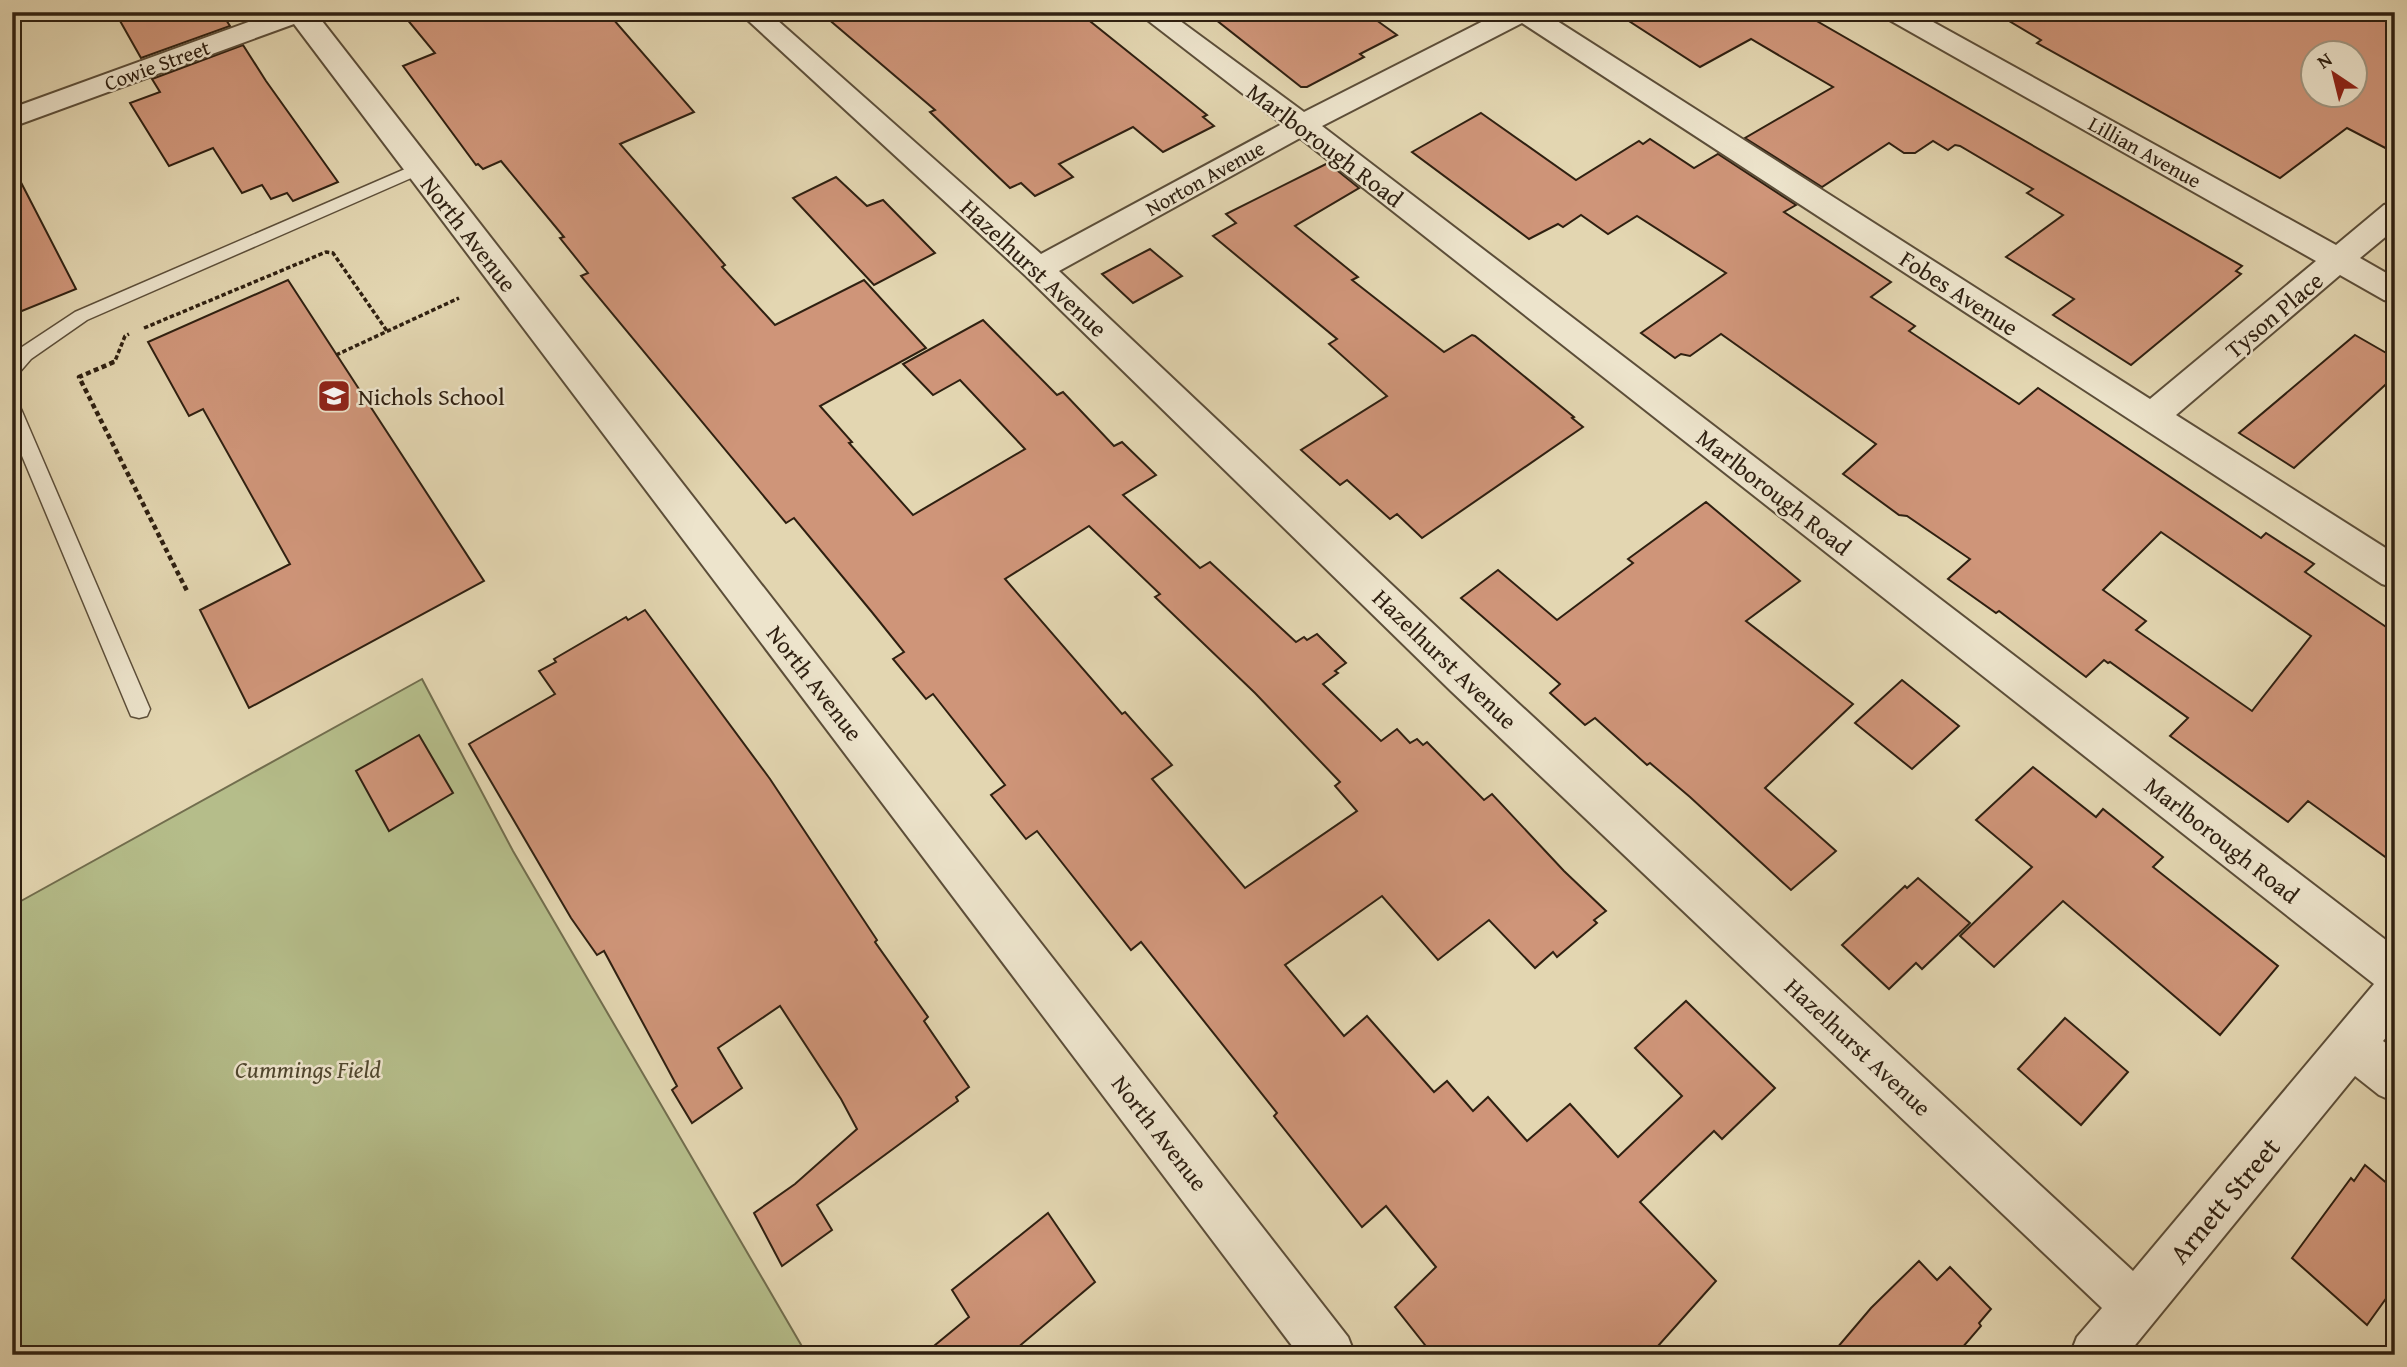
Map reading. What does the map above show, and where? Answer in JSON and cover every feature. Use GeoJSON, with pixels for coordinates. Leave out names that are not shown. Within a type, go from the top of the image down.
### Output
{"type":"FeatureCollection","features":[{"type":"Feature","properties":{"kind":"street","name":"Hazelhurst Avenue"},"geometry":{"type":"LineString","coordinates":[[752,12],[1038,269],[1475,688],[2136,1307]]}},
{"type":"Feature","properties":{"kind":"street","name":"Marlborough Road"},"geometry":{"type":"LineString","coordinates":[[1150,12],[1302,125],[2395,974]]}},
{"type":"Feature","properties":{"kind":"street","name":"Norton Avenue"},"geometry":{"type":"LineString","coordinates":[[1038,269],[1302,125],[1523,12]]}},
{"type":"Feature","properties":{"kind":"street","name":"Fobes Avenue"},"geometry":{"type":"LineString","coordinates":[[1523,12],[2395,573]]}},
{"type":"Feature","properties":{"kind":"street","name":"Lillian Avenue"},"geometry":{"type":"LineString","coordinates":[[1895,12],[2395,292]]}},
{"type":"Feature","properties":{"kind":"street","name":"Cowie Street"},"geometry":{"type":"LineString","coordinates":[[12,118],[300,13]]}},
{"type":"Feature","properties":{"kind":"street","name":"North Avenue"},"geometry":{"type":"LineString","coordinates":[[300,13],[1330,1355]]}},
{"type":"Feature","properties":{"kind":"street","name":"Tyson Place"},"geometry":{"type":"LineString","coordinates":[[2151,417],[2395,212]]}},
{"type":"Feature","properties":{"kind":"street","name":"Arnett Street"},"geometry":{"type":"LineString","coordinates":[[2095,1355],[2395,993]]}},
{"type":"Feature","properties":{"kind":"street"},"geometry":{"type":"LineString","coordinates":[[2352,1045],[2395,1079]]}},
{"type":"Feature","properties":{"kind":"lane"},"geometry":{"type":"LineString","coordinates":[[12,369],[25,354],[80,316],[419,168]]}},
{"type":"Feature","properties":{"kind":"lane"},"geometry":{"type":"LineString","coordinates":[[12,409],[139,709]]}},
{"type":"Feature","properties":{"kind":"path"},"geometry":{"type":"LineString","coordinates":[[187,591],[79,377],[115,361],[125,336],[326,252],[333,253],[387,331]]}},
{"type":"Feature","properties":{"kind":"path"},"geometry":{"type":"LineString","coordinates":[[336,355],[459,299]]}},
{"type":"Feature","properties":{"kind":"green space","name":"Cummings Field"},"geometry":{"type":"Polygon","coordinates":[[[422,679],[513,851],[807,1355],[12,1355],[12,906],[422,679]]]}},
{"type":"Feature","properties":{"kind":"building"},"geometry":{"type":"Polygon","coordinates":[[[115,12],[221,12],[230,26],[141,58],[115,12]]]}},
{"type":"Feature","properties":{"kind":"building"},"geometry":{"type":"Polygon","coordinates":[[[401,12],[607,12],[694,112],[620,144],[725,265],[722,267],[775,325],[864,280],[926,348],[820,406],[913,515],[1025,449],[960,380],[933,395],[903,364],[983,320],[1057,395],[1063,392],[1114,446],[1122,442],[1156,475],[1123,495],[1200,568],[1210,562],[1296,642],[1317,634],[1346,663],[1323,684],[1381,741],[1397,729],[1410,743],[1417,739],[1423,745],[1427,742],[1484,800],[1492,794],[1564,871],[1606,911],[1594,920],[1597,923],[1557,957],[1553,952],[1535,968],[1489,920],[1438,960],[1382,896],[1285,965],[1344,1036],[1367,1016],[1434,1092],[1447,1081],[1473,1111],[1488,1097],[1527,1141],[1570,1104],[1618,1157],[1682,1096],[1635,1048],[1686,1001],[1775,1088],[1722,1139],[1714,1131],[1640,1202],[1716,1281],[1650,1355],[1433,1355],[1395,1307],[1436,1267],[1386,1206],[1362,1227],[1274,1116],[1277,1113],[1141,942],[1131,950],[1037,831],[1026,839],[991,795],[1005,785],[933,694],[926,699],[893,659],[904,652],[871,611],[794,518],[786,523],[581,276],[588,273],[560,238],[564,237],[501,161],[483,169],[476,165],[403,66],[435,53],[401,12]],[[1089,526],[1005,579],[1122,714],[1125,712],[1172,765],[1152,779],[1245,888],[1357,811],[1335,786],[1340,782],[1255,693],[1155,597],[1160,594],[1089,526]]]}},
{"type":"Feature","properties":{"kind":"building"},"geometry":{"type":"Polygon","coordinates":[[[820,12],[1070,12],[1076,17],[1081,14],[1207,115],[1203,117],[1214,126],[1163,152],[1133,127],[1059,164],[1073,177],[1035,196],[1021,183],[1010,188],[930,112],[935,110],[820,12]]]}},
{"type":"Feature","properties":{"kind":"building"},"geometry":{"type":"Polygon","coordinates":[[[1206,12],[1365,12],[1397,35],[1360,54],[1364,57],[1307,87],[1301,87],[1206,12]]]}},
{"type":"Feature","properties":{"kind":"building"},"geometry":{"type":"Polygon","coordinates":[[[1615,12],[1801,12],[2242,266],[2236,271],[2241,274],[2131,365],[2053,315],[2074,299],[2006,257],[2063,215],[2027,193],[2033,189],[1960,146],[1955,145],[1948,150],[1933,141],[1915,153],[1904,153],[1889,143],[1822,187],[1745,138],[1833,87],[1751,39],[1700,67],[1615,12]]]}},
{"type":"Feature","properties":{"kind":"building"},"geometry":{"type":"Polygon","coordinates":[[[1994,12],[2395,12],[2395,153],[2347,128],[2280,178],[2037,43],[2041,40],[1994,12]]]}},
{"type":"Feature","properties":{"kind":"building"},"geometry":{"type":"Polygon","coordinates":[[[243,45],[338,182],[293,201],[287,193],[271,199],[262,185],[242,193],[213,148],[169,166],[130,103],[160,92],[152,79],[243,45]]]}},
{"type":"Feature","properties":{"kind":"building"},"geometry":{"type":"Polygon","coordinates":[[[1481,113],[1576,180],[1639,141],[1643,144],[1650,139],[1694,168],[1718,154],[1796,205],[1784,212],[1891,282],[1871,297],[1915,326],[1909,331],[2019,404],[2038,388],[2261,538],[2266,533],[2314,564],[2305,572],[2395,633],[2395,864],[2308,801],[2288,822],[2170,736],[2188,718],[2110,662],[2104,660],[2086,677],[1999,611],[1996,613],[1948,579],[1970,559],[1907,516],[1899,515],[1843,474],[1876,444],[1721,334],[1690,356],[1681,354],[1675,358],[1641,333],[1726,273],[1637,216],[1608,234],[1581,215],[1563,227],[1558,224],[1529,239],[1412,152],[1481,113]],[[2161,532],[2103,590],[2146,621],[2136,630],[2252,711],[2311,636],[2161,532]]]}},
{"type":"Feature","properties":{"kind":"building"},"geometry":{"type":"Polygon","coordinates":[[[1328,163],[1359,188],[1295,226],[1358,277],[1352,280],[1444,352],[1472,335],[1475,336],[1583,427],[1422,538],[1397,514],[1390,519],[1347,480],[1340,485],[1301,450],[1387,396],[1329,344],[1337,339],[1213,236],[1236,223],[1226,214],[1328,163]]]}},
{"type":"Feature","properties":{"kind":"building"},"geometry":{"type":"Polygon","coordinates":[[[12,165],[76,289],[12,315],[12,165]]]}},
{"type":"Feature","properties":{"kind":"building"},"geometry":{"type":"Polygon","coordinates":[[[836,177],[867,206],[883,200],[935,253],[874,285],[793,198],[836,177]]]}},
{"type":"Feature","properties":{"kind":"building"},"geometry":{"type":"Polygon","coordinates":[[[1150,249],[1182,276],[1133,303],[1102,274],[1150,249]]]}},
{"type":"Feature","properties":{"kind":"building"},"geometry":{"type":"Polygon","coordinates":[[[288,280],[484,581],[249,708],[200,610],[290,564],[203,409],[189,416],[148,342],[288,280]]]}},
{"type":"Feature","properties":{"kind":"building"},"geometry":{"type":"Polygon","coordinates":[[[2355,335],[2395,358],[2395,376],[2294,468],[2239,433],[2355,335]]]}},
{"type":"Feature","properties":{"kind":"building"},"geometry":{"type":"Polygon","coordinates":[[[1706,502],[1800,581],[1746,621],[1853,704],[1765,788],[1836,851],[1791,890],[1690,797],[1650,763],[1647,765],[1595,718],[1585,725],[1550,693],[1560,684],[1461,598],[1498,570],[1557,620],[1633,563],[1628,559],[1706,502]]]}},
{"type":"Feature","properties":{"kind":"building"},"geometry":{"type":"Polygon","coordinates":[[[645,610],[770,779],[877,940],[875,942],[928,1017],[924,1021],[969,1087],[956,1097],[958,1101],[817,1205],[832,1230],[782,1266],[754,1213],[795,1184],[857,1129],[841,1099],[780,1006],[718,1048],[742,1088],[692,1123],[672,1090],[677,1086],[604,951],[597,955],[571,918],[469,744],[555,694],[539,671],[556,662],[554,659],[626,617],[628,620],[645,610]]]}},
{"type":"Feature","properties":{"kind":"building"},"geometry":{"type":"Polygon","coordinates":[[[1902,680],[1959,726],[1912,769],[1855,723],[1902,680]]]}},
{"type":"Feature","properties":{"kind":"building"},"geometry":{"type":"Polygon","coordinates":[[[419,735],[453,793],[389,831],[356,771],[419,735]]]}},
{"type":"Feature","properties":{"kind":"building"},"geometry":{"type":"Polygon","coordinates":[[[2033,767],[2096,817],[2103,809],[2163,857],[2153,867],[2278,966],[2220,1035],[2063,901],[1994,967],[1960,936],[2032,867],[1976,820],[2033,767]]]}},
{"type":"Feature","properties":{"kind":"building"},"geometry":{"type":"Polygon","coordinates":[[[1918,878],[1970,923],[1922,969],[1916,963],[1889,989],[1842,945],[1905,886],[1907,888],[1918,878]]]}},
{"type":"Feature","properties":{"kind":"building"},"geometry":{"type":"Polygon","coordinates":[[[2065,1018],[2128,1072],[2081,1125],[2018,1069],[2065,1018]]]}},
{"type":"Feature","properties":{"kind":"building"},"geometry":{"type":"Polygon","coordinates":[[[2365,1165],[2395,1190],[2395,1286],[2367,1325],[2292,1258],[2351,1178],[2354,1181],[2365,1165]]]}},
{"type":"Feature","properties":{"kind":"building"},"geometry":{"type":"Polygon","coordinates":[[[1048,1213],[1095,1282],[1009,1355],[923,1355],[969,1317],[952,1290],[1048,1213]]]}},
{"type":"Feature","properties":{"kind":"building"},"geometry":{"type":"Polygon","coordinates":[[[1919,1261],[1937,1280],[1950,1267],[1991,1309],[1979,1323],[1981,1326],[1956,1355],[1831,1355],[1871,1308],[1919,1261]]]}},
{"type":"Feature","properties":{"kind":"place","name":"Nichols School"},"geometry":{"type":"Point","coordinates":[334,396]}}]}
